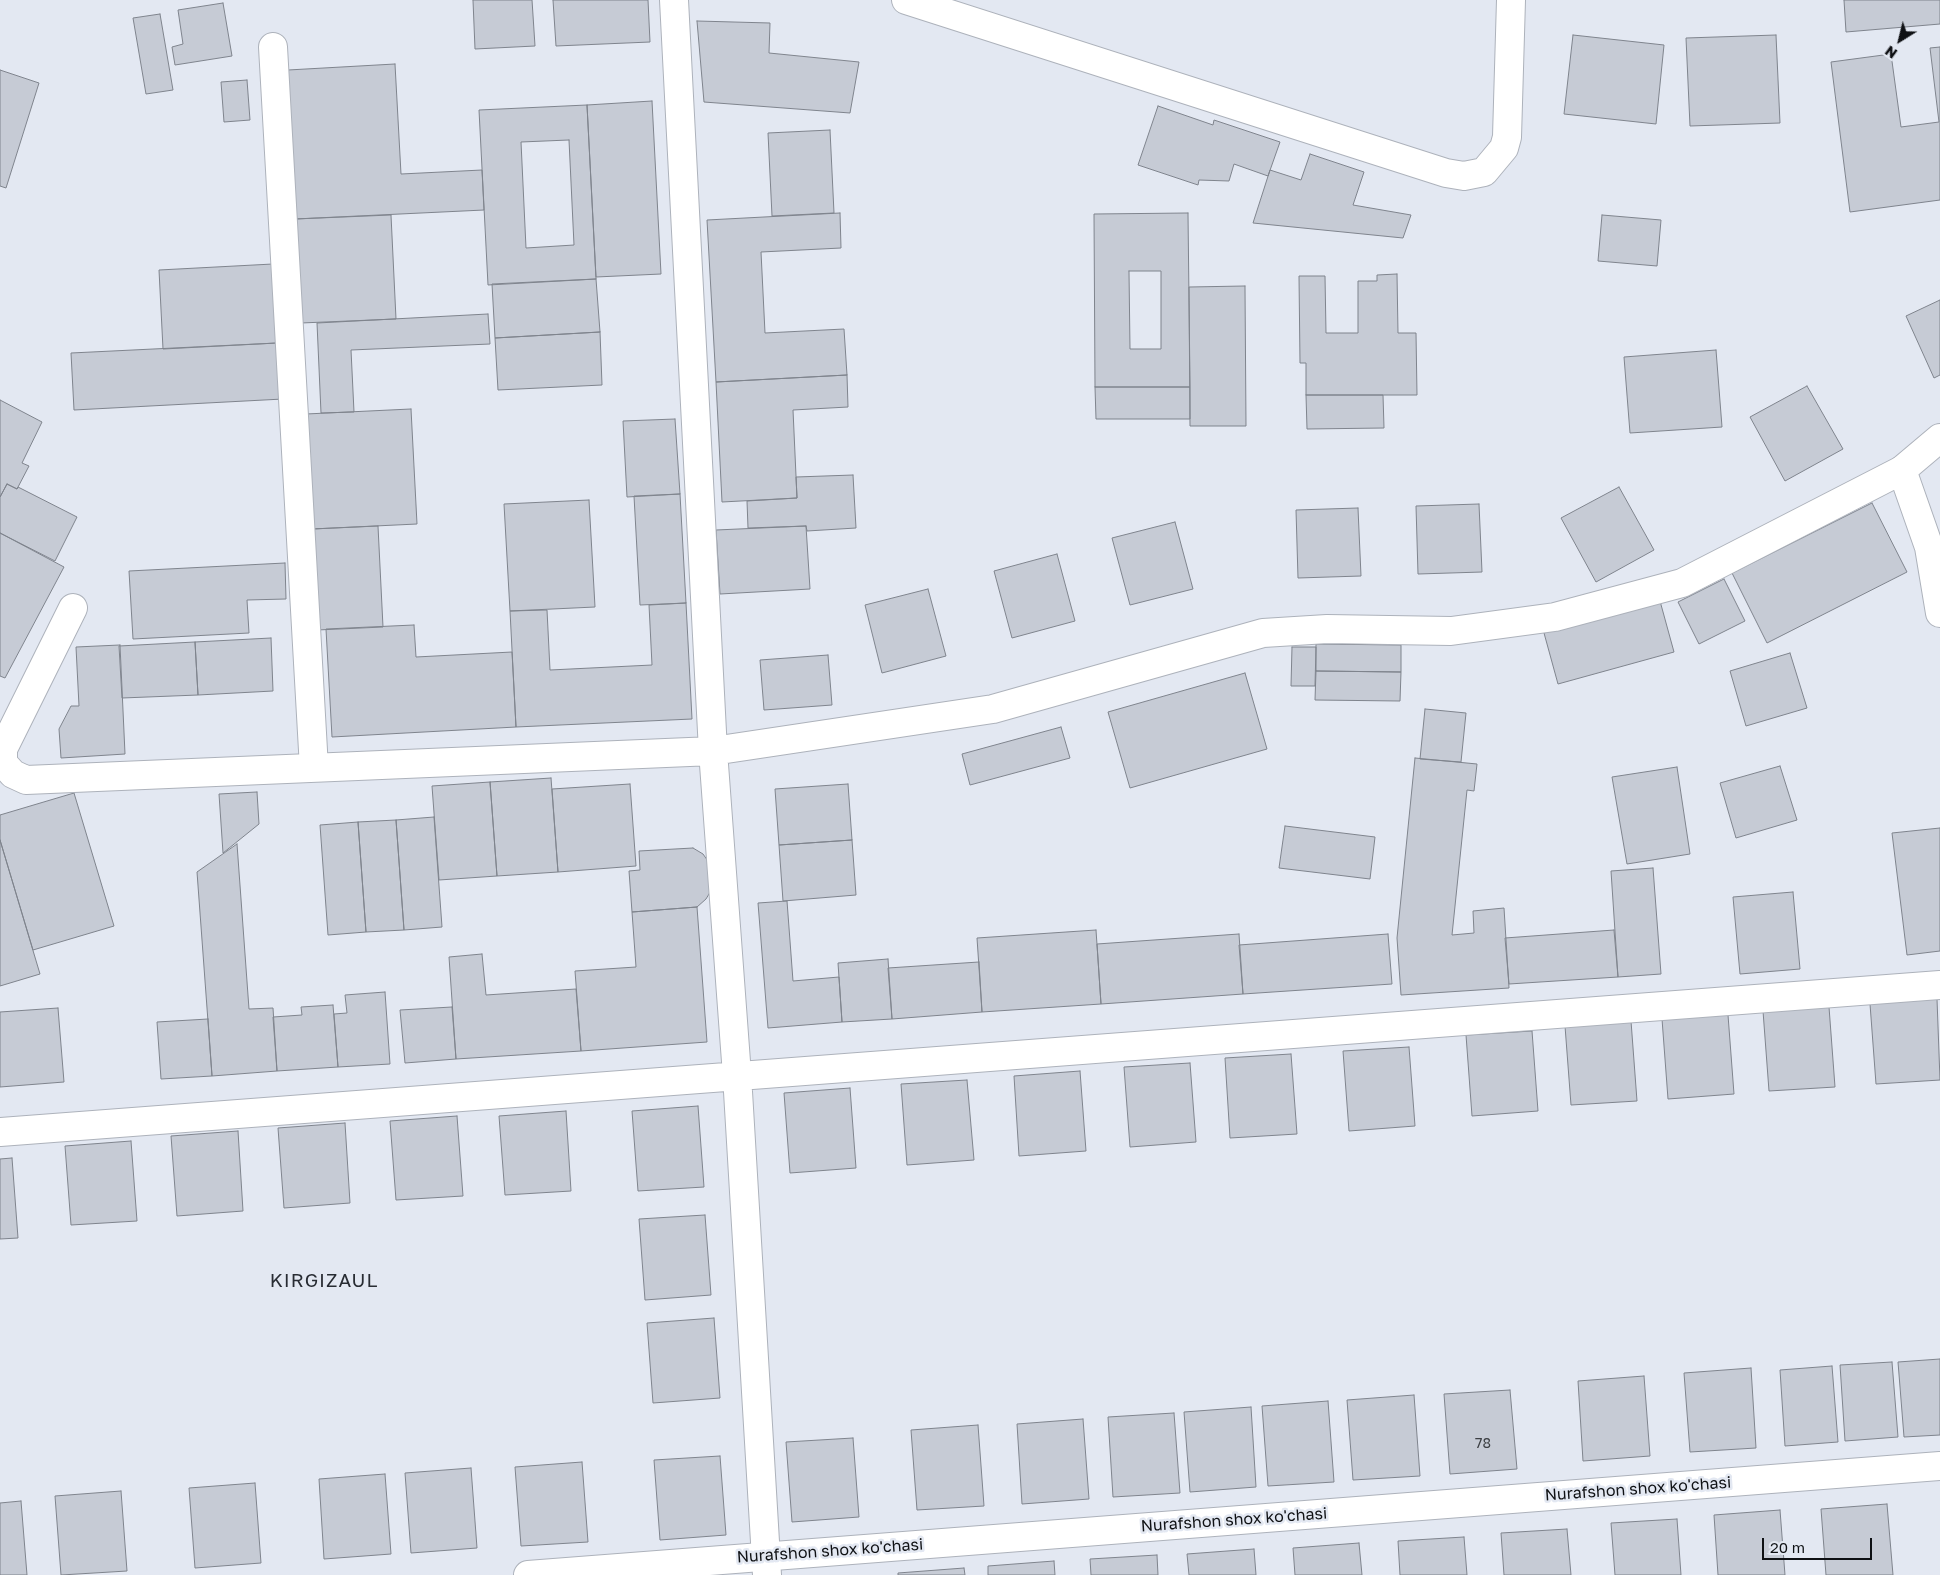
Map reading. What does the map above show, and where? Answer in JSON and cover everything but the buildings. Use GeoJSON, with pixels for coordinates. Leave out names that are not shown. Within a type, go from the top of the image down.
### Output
{"type":"FeatureCollection","features":[{"type":"Feature","properties":{"kind":"street"},"geometry":{"type":"LineString","coordinates":[[674,0],[713,751],[737,1075],[767,1565]]}},
{"type":"Feature","properties":{"kind":"street"},"geometry":{"type":"LineString","coordinates":[[906,0],[1446,173],[1464,176],[1484,172],[1504,148],[1507,137],[1511,0]]}},
{"type":"Feature","properties":{"kind":"street"},"geometry":{"type":"LineString","coordinates":[[274,47],[314,768]]}},
{"type":"Feature","properties":{"kind":"street"},"geometry":{"type":"LineString","coordinates":[[73,608],[3,749],[3,763],[12,774],[26,780],[713,751],[993,709],[1263,633],[1327,629],[1451,631],[1555,617],[1682,583],[1902,470],[1940,438]]}},
{"type":"Feature","properties":{"kind":"street"},"geometry":{"type":"LineString","coordinates":[[1902,470],[1929,547],[1940,613]]}},
{"type":"Feature","properties":{"kind":"street"},"geometry":{"type":"LineString","coordinates":[[0,1132],[1940,985]]}},
{"type":"Feature","properties":{"kind":"street","name":"Nurafshon shox ko'chasi"},"geometry":{"type":"LineString","coordinates":[[528,1575],[767,1565],[1940,1466]]}},
{"type":"Feature","properties":{"kind":"district","name":"KIRGIZAUL"},"geometry":{"type":"Point","coordinates":[324,1281]}}]}
